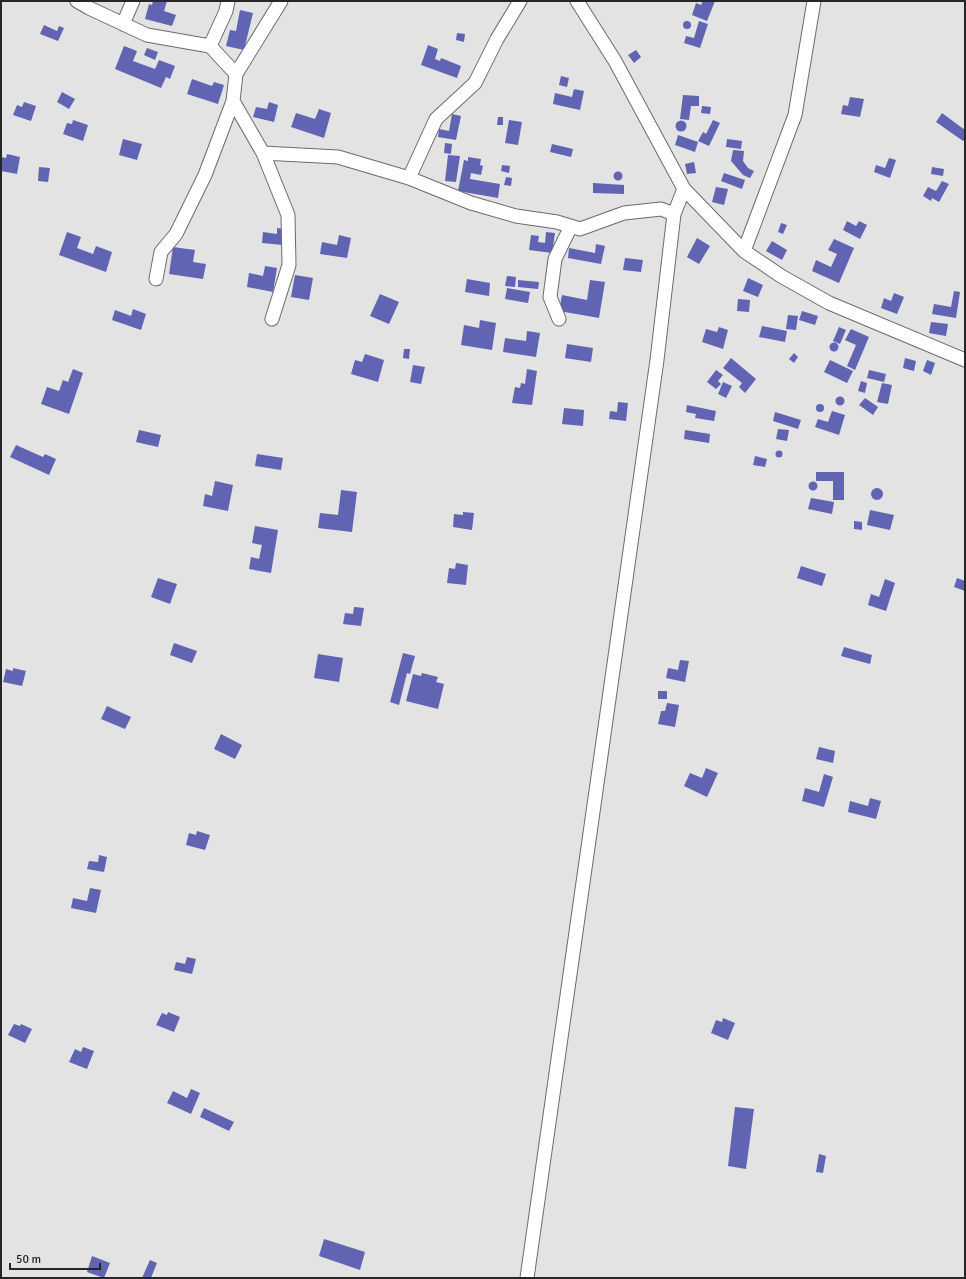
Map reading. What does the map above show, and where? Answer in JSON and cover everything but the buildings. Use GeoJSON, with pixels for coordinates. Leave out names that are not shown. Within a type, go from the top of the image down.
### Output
{"type":"FeatureCollection","features":[{"type":"Feature","properties":{"kind":"street"},"geometry":{"type":"LineString","coordinates":[[77,1],[147,35],[210,46],[236,74]]}},
{"type":"Feature","properties":{"kind":"street"},"geometry":{"type":"LineString","coordinates":[[123,24],[133,1]]}},
{"type":"Feature","properties":{"kind":"street"},"geometry":{"type":"LineString","coordinates":[[210,46],[226,11],[228,1]]}},
{"type":"Feature","properties":{"kind":"street"},"geometry":{"type":"LineString","coordinates":[[156,279],[161,252],[176,234],[205,175],[233,101],[236,74],[281,1]]}},
{"type":"Feature","properties":{"kind":"street"},"geometry":{"type":"LineString","coordinates":[[409,178],[436,119],[475,83],[497,39],[520,1]]}},
{"type":"Feature","properties":{"kind":"street"},"geometry":{"type":"LineString","coordinates":[[744,251],[795,115],[814,1]]}},
{"type":"Feature","properties":{"kind":"street"},"geometry":{"type":"LineString","coordinates":[[583,4],[615,60],[684,189],[744,251],[781,276],[829,303],[965,360]]}},
{"type":"Feature","properties":{"kind":"street"},"geometry":{"type":"LineString","coordinates":[[233,101],[263,153],[288,215],[289,265],[272,319]]}},
{"type":"Feature","properties":{"kind":"street"},"geometry":{"type":"LineString","coordinates":[[263,153],[338,156],[409,178],[471,203],[516,216],[557,222],[580,229],[624,213],[661,209],[674,214]]}},
{"type":"Feature","properties":{"kind":"street"},"geometry":{"type":"LineString","coordinates":[[527,1278],[657,360],[674,214],[684,189]]}},
{"type":"Feature","properties":{"kind":"street"},"geometry":{"type":"LineString","coordinates":[[558,320],[550,297],[555,259],[571,226]]}}]}
